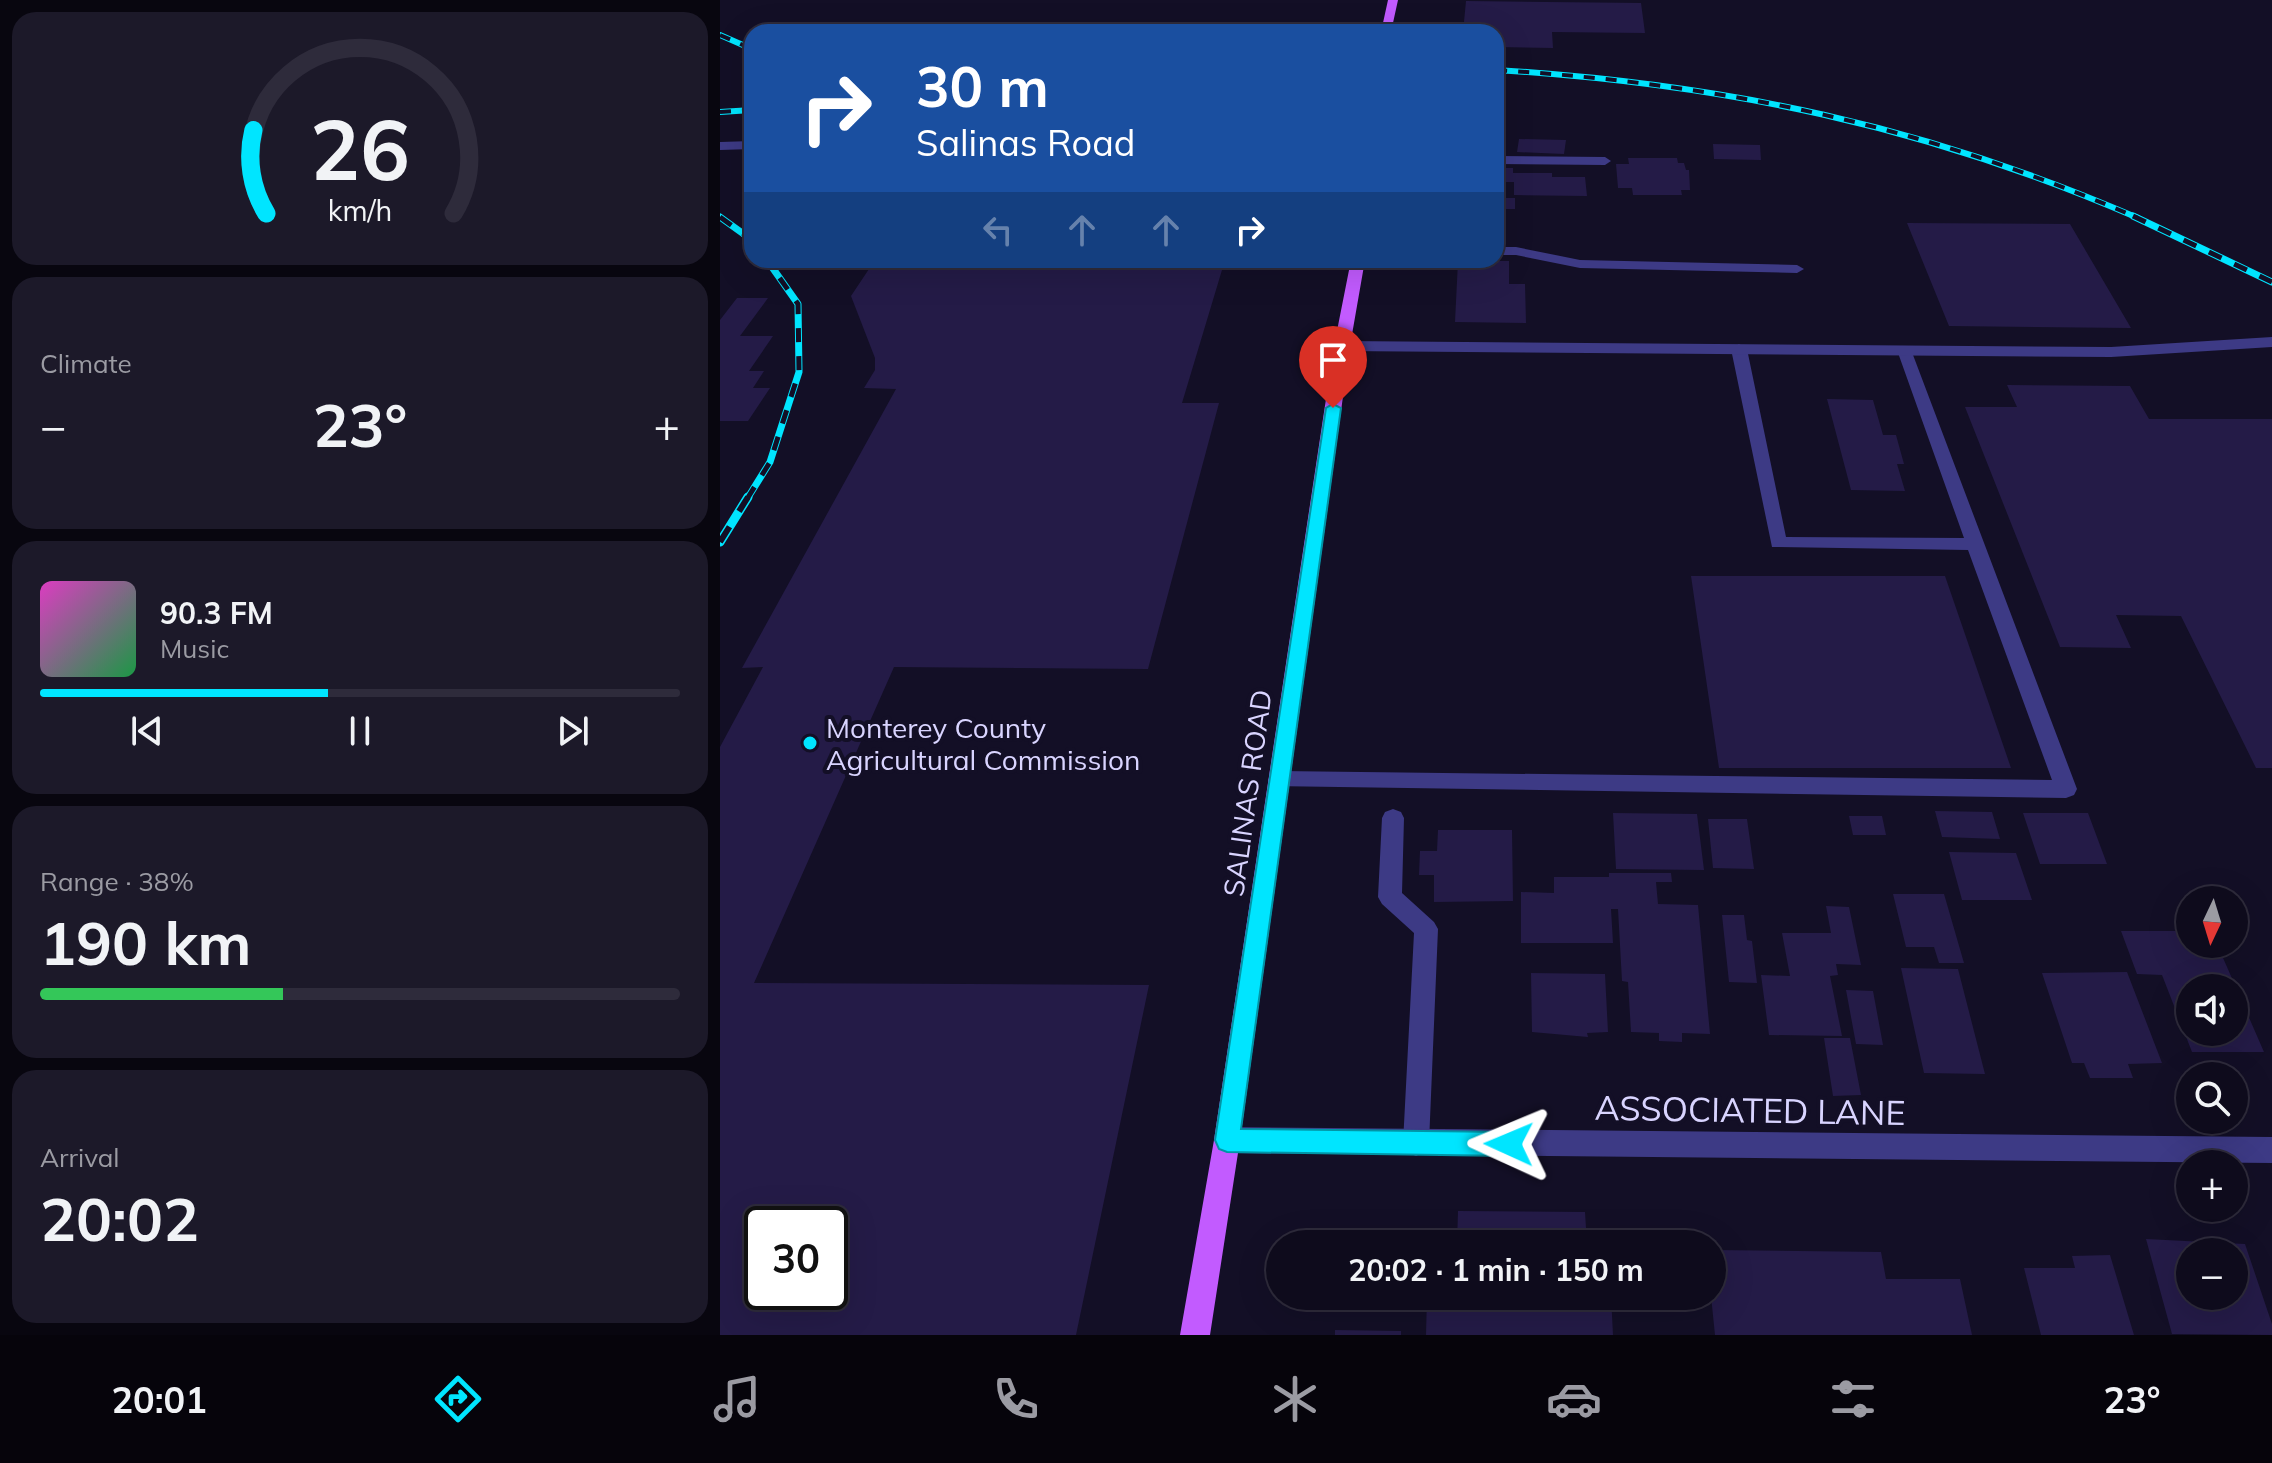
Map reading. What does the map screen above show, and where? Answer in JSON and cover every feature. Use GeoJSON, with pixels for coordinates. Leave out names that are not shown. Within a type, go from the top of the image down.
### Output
{"type":"FeatureCollection","features":[{"type":"Feature","properties":{"kind":"main road"},"geometry":{"type":"LineString","coordinates":[[1388,24],[1393,0]]}},
{"type":"Feature","properties":{"kind":"main road","name":"SALINAS ROAD"},"geometry":{"type":"LineString","coordinates":[[1195,1335],[1227,1140],[1342,346],[1357,268]]}},
{"type":"Feature","properties":{"kind":"street"},"geometry":{"type":"LineString","coordinates":[[720,146],[744,145]]}},
{"type":"Feature","properties":{"kind":"street"},"geometry":{"type":"LineString","coordinates":[[1504,160],[1605,161]]}},
{"type":"Feature","properties":{"kind":"street"},"geometry":{"type":"LineString","coordinates":[[1504,251],[1580,264],[1797,269]]}},
{"type":"Feature","properties":{"kind":"street"},"geometry":{"type":"LineString","coordinates":[[1342,346],[2111,352],[2272,342]]}},
{"type":"Feature","properties":{"kind":"street"},"geometry":{"type":"LineString","coordinates":[[1739,349],[1778,543],[1975,544]]}},
{"type":"Feature","properties":{"kind":"street"},"geometry":{"type":"LineString","coordinates":[[1279,780],[2066,789],[1905,350]]}},
{"type":"Feature","properties":{"kind":"street"},"geometry":{"type":"LineString","coordinates":[[1393,818],[1390,897],[1426,929],[1416,1143]]}},
{"type":"Feature","properties":{"kind":"street","name":"ASSOCIATED LANE"},"geometry":{"type":"LineString","coordinates":[[1227,1140],[2272,1150]]}},
{"type":"Feature","properties":{"kind":"building"},"geometry":{"type":"Polygon","coordinates":[[[1466,1],[1641,3],[1645,33],[1552,32],[1553,48],[1504,47],[1504,24],[1464,24],[1466,1]]]}},
{"type":"Feature","properties":{"kind":"building"},"geometry":{"type":"Polygon","coordinates":[[[1519,139],[1566,140],[1564,154],[1517,152],[1519,139]]]}},
{"type":"Feature","properties":{"kind":"building"},"geometry":{"type":"Polygon","coordinates":[[[1713,144],[1760,145],[1761,160],[1714,159],[1713,144]]]}},
{"type":"Feature","properties":{"kind":"building"},"geometry":{"type":"Polygon","coordinates":[[[1628,158],[1677,158],[1678,163],[1684,163],[1686,170],[1689,170],[1690,190],[1681,190],[1682,195],[1633,195],[1632,188],[1618,188],[1616,164],[1629,164],[1628,158]]]}},
{"type":"Feature","properties":{"kind":"building"},"geometry":{"type":"Polygon","coordinates":[[[1504,168],[1513,168],[1513,173],[1585,177],[1587,196],[1514,195],[1514,182],[1504,182],[1504,168]]]}},
{"type":"Feature","properties":{"kind":"building"},"geometry":{"type":"Polygon","coordinates":[[[1504,198],[1515,198],[1515,209],[1504,209],[1504,198]]]}},
{"type":"Feature","properties":{"kind":"building"},"geometry":{"type":"Polygon","coordinates":[[[1907,223],[2070,224],[2131,328],[1949,326],[1907,223]]]}},
{"type":"Feature","properties":{"kind":"building"},"geometry":{"type":"Polygon","coordinates":[[[1504,261],[1509,261],[1509,284],[1525,284],[1526,323],[1455,322],[1458,268],[1504,268],[1504,261]]]}},
{"type":"Feature","properties":{"kind":"building"},"geometry":{"type":"Polygon","coordinates":[[[870,268],[1223,268],[1182,403],[1219,403],[1148,669],[894,667],[754,983],[1149,985],[1076,1335],[720,1335],[720,747],[763,667],[742,668],[896,389],[864,388],[875,370],[875,358],[851,296],[870,268]]]}},
{"type":"Feature","properties":{"kind":"building"},"geometry":{"type":"Polygon","coordinates":[[[737,298],[768,298],[740,336],[773,336],[749,371],[764,371],[753,388],[770,388],[748,421],[720,421],[720,320],[737,298]]]}},
{"type":"Feature","properties":{"kind":"building"},"geometry":{"type":"Polygon","coordinates":[[[2007,385],[2130,386],[2149,419],[2272,419],[2272,768],[2256,768],[2181,616],[2116,615],[2131,648],[2060,647],[1965,407],[2017,407],[2007,385]]]}},
{"type":"Feature","properties":{"kind":"building"},"geometry":{"type":"Polygon","coordinates":[[[1827,399],[1873,400],[1883,435],[1896,435],[1904,464],[1897,464],[1905,491],[1851,490],[1827,399]]]}},
{"type":"Feature","properties":{"kind":"building"},"geometry":{"type":"Polygon","coordinates":[[[1691,576],[1945,576],[2011,768],[1719,768],[1691,576]]]}},
{"type":"Feature","properties":{"kind":"building"},"geometry":{"type":"Polygon","coordinates":[[[1935,811],[1992,812],[2000,839],[1942,837],[1935,811]]]}},
{"type":"Feature","properties":{"kind":"building"},"geometry":{"type":"Polygon","coordinates":[[[1613,813],[1697,814],[1704,870],[1616,869],[1613,813]]]}},
{"type":"Feature","properties":{"kind":"building"},"geometry":{"type":"Polygon","coordinates":[[[2023,813],[2088,813],[2107,864],[2040,864],[2023,813]]]}},
{"type":"Feature","properties":{"kind":"building"},"geometry":{"type":"Polygon","coordinates":[[[1849,816],[1882,816],[1886,835],[1853,835],[1849,816]]]}},
{"type":"Feature","properties":{"kind":"building"},"geometry":{"type":"Polygon","coordinates":[[[1708,819],[1747,819],[1754,869],[1713,868],[1708,819]]]}},
{"type":"Feature","properties":{"kind":"building"},"geometry":{"type":"Polygon","coordinates":[[[1438,830],[1512,830],[1513,901],[1434,902],[1434,875],[1419,875],[1420,851],[1437,851],[1438,830]]]}},
{"type":"Feature","properties":{"kind":"building"},"geometry":{"type":"Polygon","coordinates":[[[1949,852],[2016,853],[2032,900],[1962,900],[1949,852]]]}},
{"type":"Feature","properties":{"kind":"building"},"geometry":{"type":"Polygon","coordinates":[[[1609,873],[1671,873],[1672,882],[1656,882],[1658,904],[1698,905],[1710,1034],[1682,1033],[1682,1042],[1659,1041],[1659,1033],[1631,1032],[1628,982],[1622,981],[1618,909],[1611,909],[1613,943],[1521,943],[1521,892],[1554,893],[1554,877],[1609,877],[1609,873]]]}},
{"type":"Feature","properties":{"kind":"building"},"geometry":{"type":"Polygon","coordinates":[[[1893,894],[1944,894],[1964,963],[1939,963],[1934,947],[1906,947],[1893,894]]]}},
{"type":"Feature","properties":{"kind":"building"},"geometry":{"type":"Polygon","coordinates":[[[1826,906],[1849,907],[1861,965],[1836,964],[1838,975],[1830,976],[1842,1036],[1769,1035],[1761,975],[1790,976],[1782,933],[1831,933],[1826,906]]]}},
{"type":"Feature","properties":{"kind":"building"},"geometry":{"type":"Polygon","coordinates":[[[1722,915],[1744,915],[1747,940],[1752,941],[1757,983],[1729,982],[1722,915]]]}},
{"type":"Feature","properties":{"kind":"building"},"geometry":{"type":"Polygon","coordinates":[[[2121,931],[2176,931],[2176,958],[2223,958],[2230,974],[2176,974],[2176,1011],[2162,975],[2137,974],[2121,931]]]}},
{"type":"Feature","properties":{"kind":"building"},"geometry":{"type":"Polygon","coordinates":[[[1901,968],[1958,969],[1985,1074],[1924,1073],[1901,968]]]}},
{"type":"Feature","properties":{"kind":"building"},"geometry":{"type":"Polygon","coordinates":[[[2127,972],[2162,1063],[2128,1064],[2133,1078],[2090,1078],[2084,1063],[2072,1063],[2042,973],[2127,972]]]}},
{"type":"Feature","properties":{"kind":"building"},"geometry":{"type":"Polygon","coordinates":[[[1531,973],[1605,974],[1608,1032],[1587,1033],[1588,1037],[1532,1032],[1531,973]]]}},
{"type":"Feature","properties":{"kind":"building"},"geometry":{"type":"Polygon","coordinates":[[[1846,990],[1873,991],[1883,1045],[1856,1044],[1846,990]]]}},
{"type":"Feature","properties":{"kind":"building"},"geometry":{"type":"Polygon","coordinates":[[[2248,1015],[2264,1052],[2192,1052],[2190,1046],[2248,1046],[2248,1015]]]}},
{"type":"Feature","properties":{"kind":"building"},"geometry":{"type":"Polygon","coordinates":[[[1824,1038],[1850,1038],[1861,1095],[1833,1096],[1824,1038]]]}},
{"type":"Feature","properties":{"kind":"building"},"geometry":{"type":"Polygon","coordinates":[[[1458,1211],[1585,1212],[1586,1230],[1457,1230],[1458,1211]]]}},
{"type":"Feature","properties":{"kind":"building"},"geometry":{"type":"Polygon","coordinates":[[[2146,1239],[2176,1241],[2176,1310],[2248,1310],[2248,1253],[2272,1324],[2272,1335],[2172,1334],[2146,1239]]]}},
{"type":"Feature","properties":{"kind":"building"},"geometry":{"type":"Polygon","coordinates":[[[1726,1250],[1881,1252],[1886,1279],[1960,1279],[1972,1335],[1715,1335],[1712,1310],[1726,1310],[1726,1250]]]}},
{"type":"Feature","properties":{"kind":"building"},"geometry":{"type":"Polygon","coordinates":[[[2110,1255],[2134,1335],[2041,1335],[2024,1268],[2075,1268],[2072,1256],[2110,1255]]]}},
{"type":"Feature","properties":{"kind":"building"},"geometry":{"type":"Polygon","coordinates":[[[1427,1310],[1612,1310],[1613,1335],[1426,1335],[1427,1310]]]}},
{"type":"Feature","properties":{"kind":"building"},"geometry":{"type":"Polygon","coordinates":[[[1335,1330],[1401,1331],[1401,1335],[1335,1335],[1335,1330]]]}},
{"type":"Feature","properties":{"kind":"railway"},"geometry":{"type":"LineString","coordinates":[[720,35],[744,46]]}},
{"type":"Feature","properties":{"kind":"railway"},"geometry":{"type":"LineString","coordinates":[[1504,71],[1664,86],[1824,115],[1981,158],[2138,218]]}},
{"type":"Feature","properties":{"kind":"railway"},"geometry":{"type":"LineString","coordinates":[[720,112],[744,110]]}},
{"type":"Feature","properties":{"kind":"railway"},"geometry":{"type":"LineString","coordinates":[[2133,216],[2272,282]]}},
{"type":"Feature","properties":{"kind":"railway"},"geometry":{"type":"LineString","coordinates":[[720,217],[744,234]]}},
{"type":"Feature","properties":{"kind":"railway"},"geometry":{"type":"LineString","coordinates":[[747,499],[770,462],[799,372],[798,304],[773,268]]}},
{"type":"Feature","properties":{"kind":"railway"},"geometry":{"type":"LineString","coordinates":[[720,542],[748,497]]}},
{"type":"Feature","properties":{"kind":"place","name":"Monterey County Agricultural Commission"},"geometry":{"type":"Point","coordinates":[810,743]}},
{"type":"Feature","properties":{"kind":"route"},"geometry":{"type":"LineString","coordinates":[[1333,408],[1227,1140],[1509,1144]]}}]}
